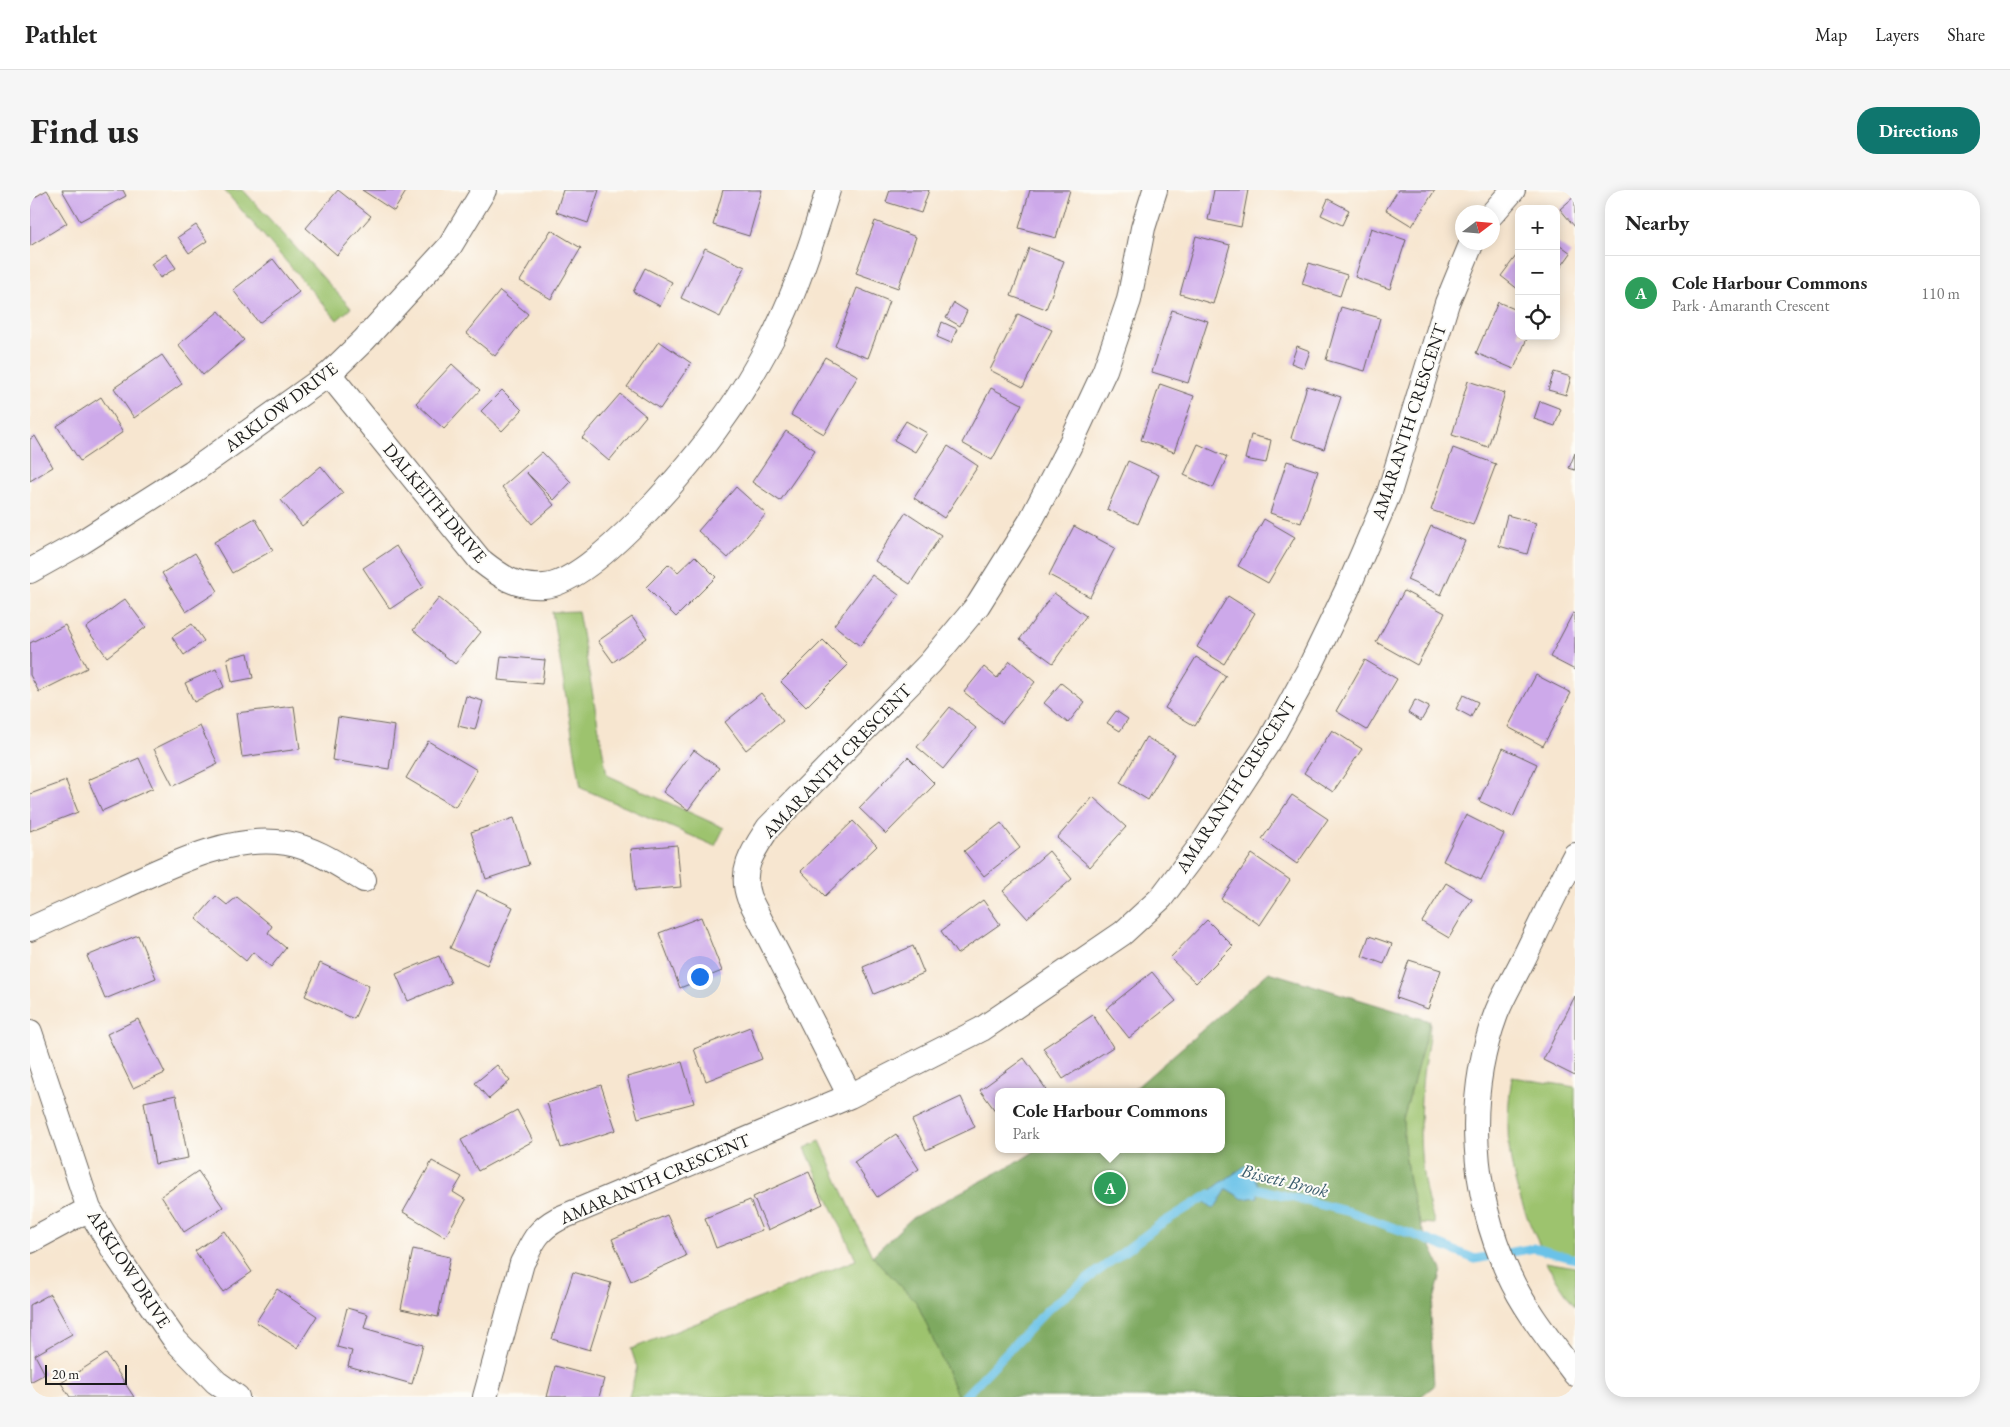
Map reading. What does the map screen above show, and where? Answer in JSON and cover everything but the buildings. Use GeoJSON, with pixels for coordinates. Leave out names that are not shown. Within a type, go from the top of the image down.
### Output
{"type":"FeatureCollection","features":[{"type":"Feature","properties":{"kind":"street","name":"ARKLOW DRIVE"},"geometry":{"type":"LineString","coordinates":[[30,571],[82,542],[192,472],[329,374],[364,340],[450,246],[484,190]]}},
{"type":"Feature","properties":{"kind":"street","name":"DALKEITH DRIVE"},"geometry":{"type":"LineString","coordinates":[[329,374],[480,560],[500,576],[521,585],[544,586],[562,582],[596,558],[654,504],[694,458],[726,416],[775,333],[815,233],[828,190]]}},
{"type":"Feature","properties":{"kind":"street","name":"AMARANTH CRESCENT"},"geometry":{"type":"LineString","coordinates":[[850,1096],[749,898],[745,883],[745,870],[748,860],[768,828],[930,663],[978,605],[1030,522],[1069,447],[1105,370],[1129,300],[1143,228],[1155,190]]}},
{"type":"Feature","properties":{"kind":"street"},"geometry":{"type":"LineString","coordinates":[[1500,205],[1513,190]]}},
{"type":"Feature","properties":{"kind":"street","name":"AMARANTH CRESCENT"},"geometry":{"type":"LineString","coordinates":[[485,1397],[522,1263],[529,1245],[545,1227],[558,1219],[850,1096],[982,1029],[1123,933],[1161,898],[1204,841],[1272,737],[1308,671],[1347,590],[1389,493],[1447,303],[1469,250]]}},
{"type":"Feature","properties":{"kind":"street"},"geometry":{"type":"LineString","coordinates":[[30,929],[176,862],[222,847],[270,841],[287,843],[320,854],[364,880]]}},
{"type":"Feature","properties":{"kind":"street"},"geometry":{"type":"LineString","coordinates":[[1575,855],[1496,1013],[1482,1064],[1476,1116],[1477,1163],[1493,1235],[1508,1275],[1541,1330],[1575,1374]]}},
{"type":"Feature","properties":{"kind":"street","name":"ARKLOW DRIVE"},"geometry":{"type":"LineString","coordinates":[[30,1032],[89,1209],[119,1259],[175,1340],[216,1382],[237,1397]]}},
{"type":"Feature","properties":{"kind":"street"},"geometry":{"type":"LineString","coordinates":[[30,1241],[89,1209]]}},
{"type":"Feature","properties":{"kind":"green space"},"geometry":{"type":"Polygon","coordinates":[[[224,190],[243,190],[351,308],[337,320],[224,190]]]}},
{"type":"Feature","properties":{"kind":"green space"},"geometry":{"type":"Polygon","coordinates":[[[578,611],[607,775],[724,828],[715,846],[581,788],[552,612],[578,611]]]}},
{"type":"Feature","properties":{"kind":"green space"},"geometry":{"type":"Polygon","coordinates":[[[1269,972],[1430,1021],[1403,1120],[1409,1181],[1416,1210],[1422,1228],[1442,1270],[1430,1315],[1434,1386],[1420,1397],[958,1397],[917,1303],[872,1256],[912,1218],[1032,1153],[1225,1153],[1225,1088],[1136,1088],[1269,972]]]}},
{"type":"Feature","properties":{"kind":"green space"},"geometry":{"type":"Polygon","coordinates":[[[1286,980],[1430,1021],[1423,1075],[1420,1131],[1425,1188],[1435,1224],[1420,1223],[968,1397],[629,1397],[637,1367],[631,1349],[856,1260],[805,1148],[820,1141],[872,1256],[1208,1153],[1225,1153],[1225,1088],[1223,1088],[1286,980]]]}},
{"type":"Feature","properties":{"kind":"green space"},"geometry":{"type":"Polygon","coordinates":[[[1512,1077],[1575,1087],[1575,1258],[1562,1253],[1544,1254],[1524,1210],[1512,1169],[1509,1147],[1508,1125],[1512,1077]]]}},
{"type":"Feature","properties":{"kind":"green space"},"geometry":{"type":"Polygon","coordinates":[[[1545,1262],[1575,1267],[1575,1307],[1545,1262]]]}},
{"type":"Feature","properties":{"kind":"water"},"geometry":{"type":"Polygon","coordinates":[[[1248,1164],[1258,1183],[1258,1197],[1243,1199],[1227,1189],[1214,1209],[1201,1199],[1219,1184],[1248,1164]]]}},
{"type":"Feature","properties":{"kind":"waterway","name":"Bissett Brook"},"geometry":{"type":"LineString","coordinates":[[1247,1186],[1350,1212],[1475,1259],[1534,1248],[1575,1259]]}},
{"type":"Feature","properties":{"kind":"waterway","name":"Bissett Brook"},"geometry":{"type":"LineString","coordinates":[[964,1397],[1048,1309],[1159,1225],[1210,1194]]}},
{"type":"Feature","properties":{"kind":"place","name":"Cole Harbour Commons"},"geometry":{"type":"Point","coordinates":[1110,1188]}}]}
